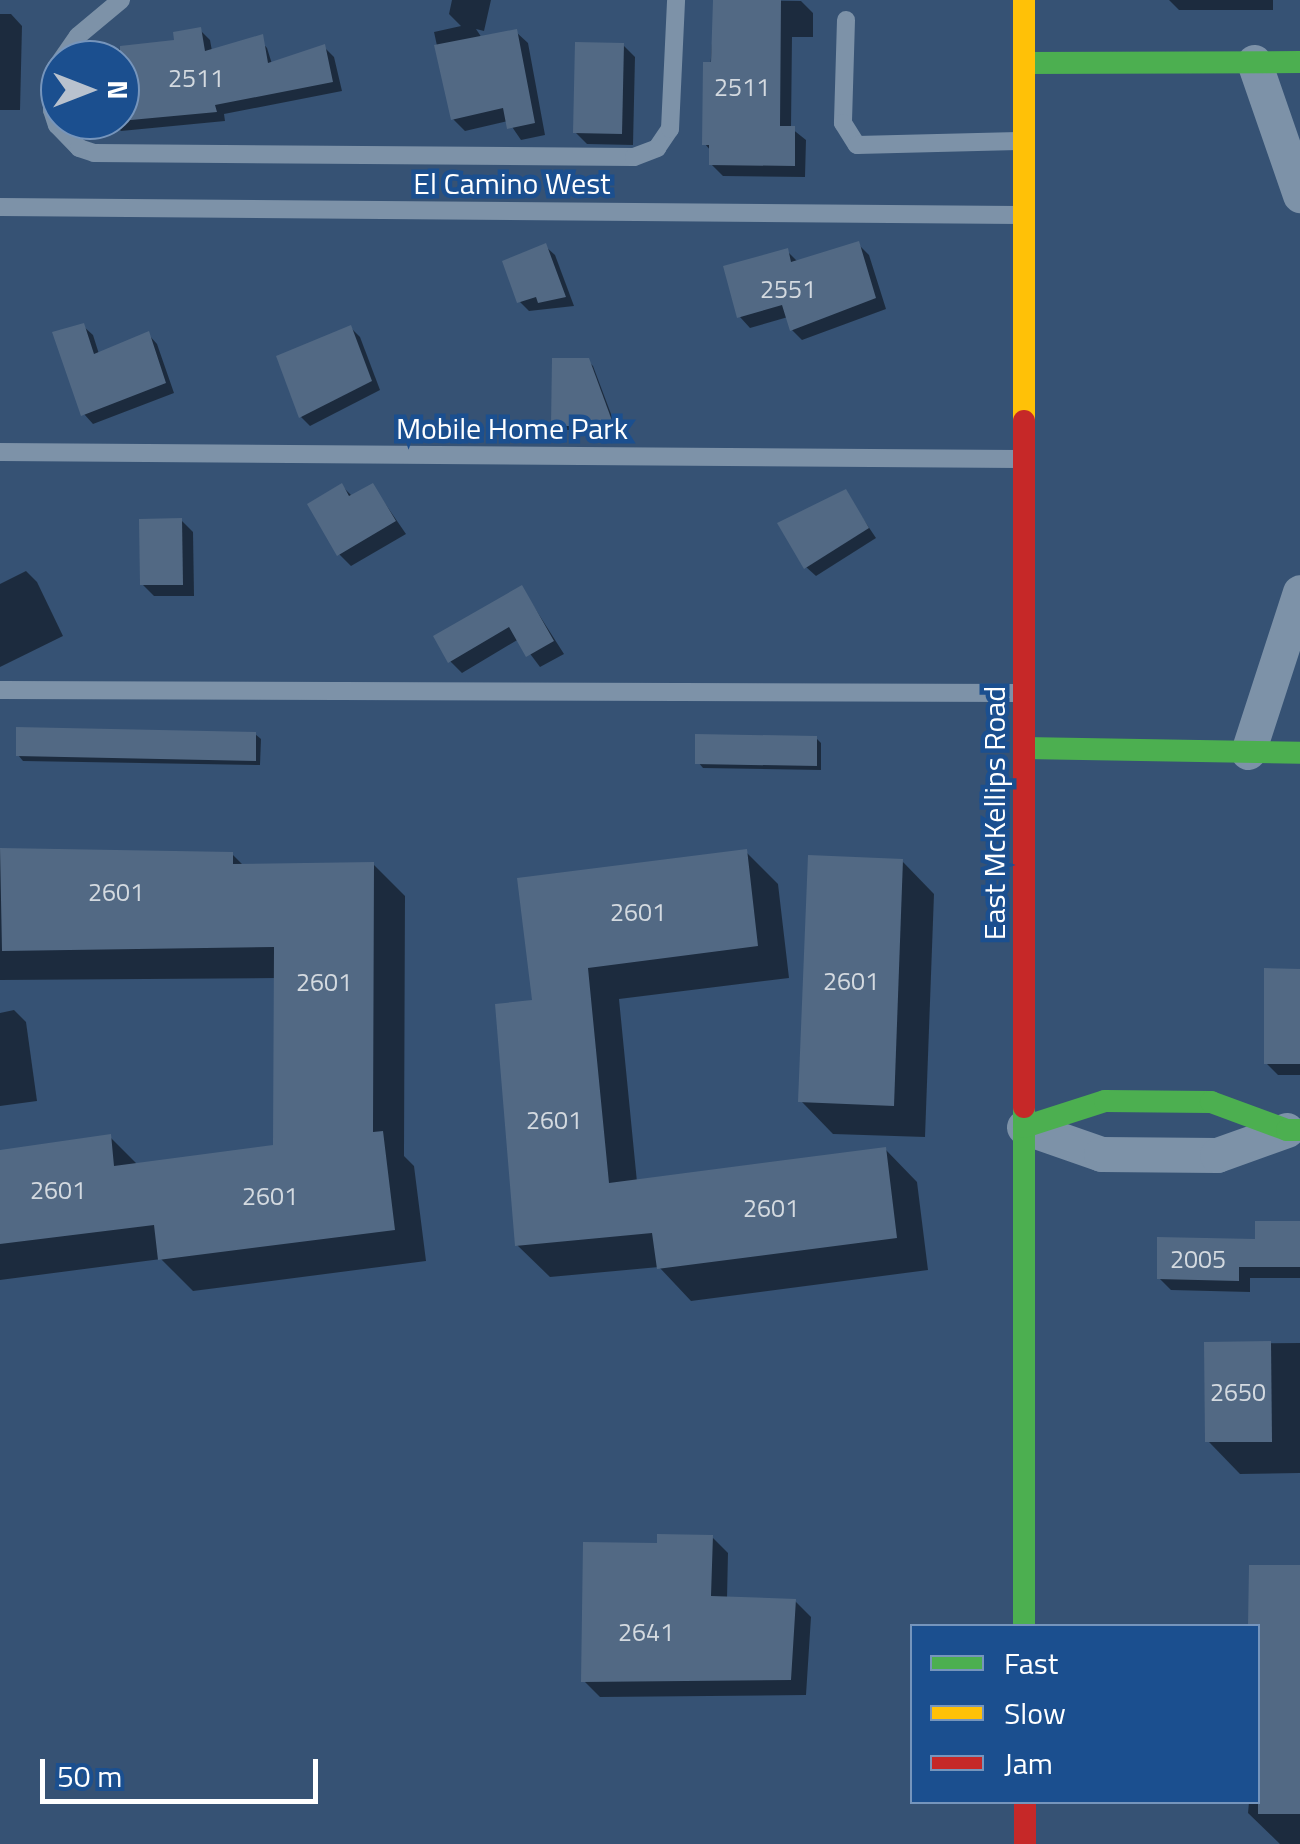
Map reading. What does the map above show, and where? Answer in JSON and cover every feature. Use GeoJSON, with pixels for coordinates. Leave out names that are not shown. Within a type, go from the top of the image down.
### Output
{"type":"FeatureCollection","features":[{"type":"Feature","properties":{"kind":"main road","name":"East McKellips Road"},"geometry":{"type":"LineString","coordinates":[[1024,0],[1024,1624]]}},
{"type":"Feature","properties":{"kind":"main road"},"geometry":{"type":"LineString","coordinates":[[1024,63],[1300,62]]}},
{"type":"Feature","properties":{"kind":"main road"},"geometry":{"type":"LineString","coordinates":[[1024,748],[1300,753]]}},
{"type":"Feature","properties":{"kind":"main road"},"geometry":{"type":"LineString","coordinates":[[1024,1128],[1105,1101],[1212,1102],[1294,1130]]}},
{"type":"Feature","properties":{"kind":"main road"},"geometry":{"type":"LineString","coordinates":[[1025,1804],[1025,1844]]}},
{"type":"Feature","properties":{"kind":"street"},"geometry":{"type":"LineString","coordinates":[[1254,62],[1300,195]]}},
{"type":"Feature","properties":{"kind":"street"},"geometry":{"type":"LineString","coordinates":[[1248,752],[1300,592]]}},
{"type":"Feature","properties":{"kind":"street"},"geometry":{"type":"LineString","coordinates":[[1024,1128],[1101,1154],[1217,1155],[1294,1130]]}},
{"type":"Feature","properties":{"kind":"lane"},"geometry":{"type":"LineString","coordinates":[[121,0],[78,36],[55,69],[52,110],[57,126],[79,148],[94,153],[634,157],[656,148],[670,129],[676,0]]}},
{"type":"Feature","properties":{"kind":"lane"},"geometry":{"type":"LineString","coordinates":[[846,20],[842,123],[857,145],[1024,141]]}},
{"type":"Feature","properties":{"kind":"lane","name":"El Camino West"},"geometry":{"type":"LineString","coordinates":[[0,206],[1024,215]]}},
{"type":"Feature","properties":{"kind":"lane","name":"Mobile Home Park"},"geometry":{"type":"LineString","coordinates":[[0,452],[1024,459]]}},
{"type":"Feature","properties":{"kind":"lane"},"geometry":{"type":"LineString","coordinates":[[0,690],[1024,693]]}},
{"type":"Feature","properties":{"kind":"building"},"geometry":{"type":"Polygon","coordinates":[[[713,0],[781,0],[780,126],[795,126],[795,166],[709,165],[709,145],[702,145],[703,62],[711,62],[713,0]]]}},
{"type":"Feature","properties":{"kind":"building"},"geometry":{"type":"Polygon","coordinates":[[[201,27],[205,51],[263,34],[268,63],[325,44],[333,82],[215,105],[217,112],[140,119],[140,44],[174,40],[173,32],[201,27]]]}},
{"type":"Feature","properties":{"kind":"building"},"geometry":{"type":"Polygon","coordinates":[[[517,29],[535,123],[507,129],[503,108],[451,120],[434,45],[517,29]]]}},
{"type":"Feature","properties":{"kind":"building"},"geometry":{"type":"Polygon","coordinates":[[[575,42],[624,43],[622,134],[573,133],[575,42]]]}},
{"type":"Feature","properties":{"kind":"building"},"geometry":{"type":"Polygon","coordinates":[[[859,241],[876,298],[790,331],[782,305],[737,318],[723,266],[788,248],[791,262],[859,241]]]}},
{"type":"Feature","properties":{"kind":"building"},"geometry":{"type":"Polygon","coordinates":[[[546,243],[566,297],[538,303],[536,297],[517,303],[502,261],[546,243]]]}},
{"type":"Feature","properties":{"kind":"building"},"geometry":{"type":"Polygon","coordinates":[[[84,323],[94,354],[149,331],[166,383],[81,416],[52,332],[84,323]]]}},
{"type":"Feature","properties":{"kind":"building"},"geometry":{"type":"Polygon","coordinates":[[[351,325],[372,381],[299,418],[276,356],[351,325]]]}},
{"type":"Feature","properties":{"kind":"building"},"geometry":{"type":"Polygon","coordinates":[[[552,358],[589,358],[614,426],[551,426],[552,358]]]}},
{"type":"Feature","properties":{"kind":"building"},"geometry":{"type":"Polygon","coordinates":[[[342,483],[349,496],[373,483],[396,521],[337,556],[307,504],[342,483]]]}},
{"type":"Feature","properties":{"kind":"building"},"geometry":{"type":"Polygon","coordinates":[[[846,489],[869,528],[804,569],[777,523],[846,489]]]}},
{"type":"Feature","properties":{"kind":"building"},"geometry":{"type":"Polygon","coordinates":[[[182,518],[183,585],[140,585],[139,519],[182,518]]]}},
{"type":"Feature","properties":{"kind":"building"},"geometry":{"type":"Polygon","coordinates":[[[522,585],[554,641],[526,657],[509,627],[448,663],[433,636],[522,585]]]}},
{"type":"Feature","properties":{"kind":"building"},"geometry":{"type":"Polygon","coordinates":[[[16,727],[256,732],[256,761],[16,756],[16,727]]]}},
{"type":"Feature","properties":{"kind":"building"},"geometry":{"type":"Polygon","coordinates":[[[695,734],[817,736],[817,766],[695,764],[695,734]]]}},
{"type":"Feature","properties":{"kind":"building"},"geometry":{"type":"Polygon","coordinates":[[[0,848],[233,852],[233,864],[374,862],[373,1132],[383,1131],[395,1230],[158,1260],[154,1225],[0,1244],[0,1150],[111,1134],[114,1166],[273,1145],[274,947],[2,951],[0,848]]]}},
{"type":"Feature","properties":{"kind":"building"},"geometry":{"type":"Polygon","coordinates":[[[747,849],[758,946],[588,968],[609,1183],[886,1147],[897,1238],[657,1269],[652,1233],[515,1246],[495,1004],[532,1000],[517,878],[747,849]]]}},
{"type":"Feature","properties":{"kind":"building"},"geometry":{"type":"Polygon","coordinates":[[[808,855],[903,859],[894,1106],[798,1102],[808,855]]]}},
{"type":"Feature","properties":{"kind":"building"},"geometry":{"type":"Polygon","coordinates":[[[1264,968],[1300,969],[1300,1064],[1264,1064],[1264,968]]]}},
{"type":"Feature","properties":{"kind":"building"},"geometry":{"type":"Polygon","coordinates":[[[1255,1221],[1300,1221],[1300,1267],[1239,1267],[1239,1281],[1157,1279],[1157,1237],[1255,1239],[1255,1221]]]}},
{"type":"Feature","properties":{"kind":"building"},"geometry":{"type":"Polygon","coordinates":[[[1271,1341],[1272,1442],[1205,1442],[1204,1342],[1271,1341]]]}},
{"type":"Feature","properties":{"kind":"building"},"geometry":{"type":"Polygon","coordinates":[[[657,1534],[713,1535],[711,1596],[796,1599],[791,1680],[581,1682],[583,1542],[657,1543],[657,1534]]]}},
{"type":"Feature","properties":{"kind":"building"},"geometry":{"type":"Polygon","coordinates":[[[1249,1565],[1300,1565],[1300,1814],[1258,1814],[1260,1624],[1248,1624],[1249,1565]]]}},
{"type":"Feature","properties":{"kind":"traffic: fast"},"geometry":{"type":"LineString","coordinates":[[1024,63],[1300,62]]}},
{"type":"Feature","properties":{"kind":"traffic: fast"},"geometry":{"type":"LineString","coordinates":[[1024,748],[1300,753]]}},
{"type":"Feature","properties":{"kind":"traffic: fast"},"geometry":{"type":"LineString","coordinates":[[1024,1127],[1105,1101],[1211,1102],[1287,1130],[1300,1130]]}},
{"type":"Feature","properties":{"kind":"traffic: fast"},"geometry":{"type":"LineString","coordinates":[[1024,1107],[1024,1624]]}},
{"type":"Feature","properties":{"kind":"traffic: slow"},"geometry":{"type":"LineString","coordinates":[[1024,0],[1024,421]]}},
{"type":"Feature","properties":{"kind":"traffic: jam"},"geometry":{"type":"LineString","coordinates":[[1024,421],[1024,1107]]}},
{"type":"Feature","properties":{"kind":"traffic: jam"},"geometry":{"type":"LineString","coordinates":[[1025,1804],[1025,1844]]}}]}
